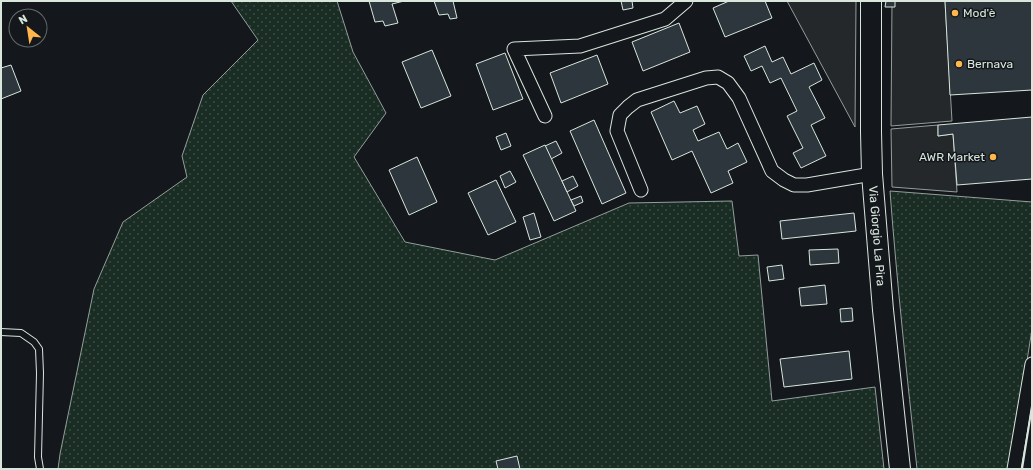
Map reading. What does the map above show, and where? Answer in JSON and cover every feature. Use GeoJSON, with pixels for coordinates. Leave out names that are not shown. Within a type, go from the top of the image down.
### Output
{"type":"FeatureCollection","features":[{"type":"Feature","properties":{"kind":"main road","name":"Via Giorgio La Pira"},"geometry":{"type":"LineString","coordinates":[[871,1],[872,174],[883,310],[900,469]]}},
{"type":"Feature","properties":{"kind":"street"},"geometry":{"type":"LineString","coordinates":[[544,116],[514,49],[580,46],[665,19],[686,1]]}},
{"type":"Feature","properties":{"kind":"street"},"geometry":{"type":"LineString","coordinates":[[641,190],[617,131],[620,115],[628,106],[637,100],[706,78],[718,77],[728,83],[739,98],[772,171],[784,180],[794,185],[872,174]]}},
{"type":"Feature","properties":{"kind":"street"},"geometry":{"type":"LineString","coordinates":[[1014,469],[1032,364]]}},
{"type":"Feature","properties":{"kind":"lane"},"geometry":{"type":"LineString","coordinates":[[1,332],[21,333],[34,342],[39,349],[40,373],[38,457],[40,469]]}},
{"type":"Feature","properties":{"kind":"green space"},"geometry":{"type":"Polygon","coordinates":[[[231,1],[337,1],[353,52],[386,113],[354,157],[405,242],[495,260],[629,203],[732,201],[739,256],[758,255],[772,401],[875,387],[884,469],[58,469],[94,289],[123,222],[187,177],[182,156],[203,95],[258,40],[231,1]]]}},
{"type":"Feature","properties":{"kind":"green space"},"geometry":{"type":"Polygon","coordinates":[[[890,191],[1032,202],[1032,329],[1009,469],[917,469],[890,191]]]}},
{"type":"Feature","properties":{"kind":"shaded area"},"geometry":{"type":"Polygon","coordinates":[[[787,1],[856,1],[855,127],[787,1]]]}},
{"type":"Feature","properties":{"kind":"shaded area"},"geometry":{"type":"Polygon","coordinates":[[[892,1],[945,1],[952,121],[891,126],[892,1]]]}},
{"type":"Feature","properties":{"kind":"shaded area"},"geometry":{"type":"Polygon","coordinates":[[[938,125],[938,136],[953,134],[957,192],[892,187],[891,129],[938,125]]]}},
{"type":"Feature","properties":{"kind":"building"},"geometry":{"type":"Polygon","coordinates":[[[369,1],[404,1],[392,4],[398,23],[385,26],[383,21],[375,22],[369,1]]]}},
{"type":"Feature","properties":{"kind":"building"},"geometry":{"type":"Polygon","coordinates":[[[434,1],[453,1],[457,18],[450,19],[448,14],[439,15],[434,1]]]}},
{"type":"Feature","properties":{"kind":"building"},"geometry":{"type":"Polygon","coordinates":[[[621,1],[632,1],[633,8],[623,10],[621,1]]]}},
{"type":"Feature","properties":{"kind":"building"},"geometry":{"type":"Polygon","coordinates":[[[729,1],[765,1],[772,18],[725,37],[713,8],[729,1]]]}},
{"type":"Feature","properties":{"kind":"building"},"geometry":{"type":"Polygon","coordinates":[[[886,1],[895,1],[895,7],[885,7],[886,1]]]}},
{"type":"Feature","properties":{"kind":"building"},"geometry":{"type":"Polygon","coordinates":[[[945,1],[1032,1],[1032,90],[950,95],[945,1]]]}},
{"type":"Feature","properties":{"kind":"building"},"geometry":{"type":"Polygon","coordinates":[[[679,23],[690,52],[643,71],[632,42],[679,23]]]}},
{"type":"Feature","properties":{"kind":"building"},"geometry":{"type":"Polygon","coordinates":[[[765,46],[772,62],[783,57],[791,74],[814,63],[822,80],[809,87],[825,118],[811,125],[826,156],[801,168],[793,153],[803,148],[787,116],[797,111],[781,78],[770,83],[762,66],[751,71],[744,56],[765,46]]]}},
{"type":"Feature","properties":{"kind":"building"},"geometry":{"type":"Polygon","coordinates":[[[432,50],[451,96],[421,108],[402,62],[432,50]]]}},
{"type":"Feature","properties":{"kind":"building"},"geometry":{"type":"Polygon","coordinates":[[[505,53],[523,99],[493,110],[476,64],[505,53]]]}},
{"type":"Feature","properties":{"kind":"building"},"geometry":{"type":"Polygon","coordinates":[[[597,55],[608,84],[561,103],[550,73],[597,55]]]}},
{"type":"Feature","properties":{"kind":"building"},"geometry":{"type":"Polygon","coordinates":[[[11,65],[21,91],[1,99],[1,68],[11,65]]]}},
{"type":"Feature","properties":{"kind":"building"},"geometry":{"type":"Polygon","coordinates":[[[674,101],[680,113],[697,106],[705,124],[693,130],[698,141],[719,132],[727,149],[738,143],[747,162],[728,171],[733,183],[711,193],[692,151],[672,160],[651,112],[674,101]]]}},
{"type":"Feature","properties":{"kind":"building","name":"AWR Market"},"geometry":{"type":"Polygon","coordinates":[[[1032,117],[1032,179],[957,185],[953,134],[938,136],[938,125],[1032,117]]]}},
{"type":"Feature","properties":{"kind":"building"},"geometry":{"type":"Polygon","coordinates":[[[594,120],[626,193],[602,204],[570,131],[594,120]]]}},
{"type":"Feature","properties":{"kind":"building"},"geometry":{"type":"Polygon","coordinates":[[[506,133],[511,146],[501,150],[496,137],[506,133]]]}},
{"type":"Feature","properties":{"kind":"building"},"geometry":{"type":"Polygon","coordinates":[[[556,141],[562,153],[551,159],[545,146],[556,141]]]}},
{"type":"Feature","properties":{"kind":"building"},"geometry":{"type":"Polygon","coordinates":[[[545,145],[576,211],[554,221],[523,155],[545,145]]]}},
{"type":"Feature","properties":{"kind":"building"},"geometry":{"type":"Polygon","coordinates":[[[417,157],[437,202],[409,215],[389,170],[417,157]]]}},
{"type":"Feature","properties":{"kind":"building"},"geometry":{"type":"Polygon","coordinates":[[[510,171],[516,182],[505,188],[500,176],[510,171]]]}},
{"type":"Feature","properties":{"kind":"building"},"geometry":{"type":"Polygon","coordinates":[[[573,176],[578,186],[567,192],[562,181],[573,176]]]}},
{"type":"Feature","properties":{"kind":"building"},"geometry":{"type":"Polygon","coordinates":[[[496,180],[516,222],[488,235],[468,193],[496,180]]]}},
{"type":"Feature","properties":{"kind":"building"},"geometry":{"type":"Polygon","coordinates":[[[581,196],[583,202],[574,206],[571,200],[581,196]]]}},
{"type":"Feature","properties":{"kind":"building"},"geometry":{"type":"Polygon","coordinates":[[[534,213],[541,237],[530,240],[523,217],[534,213]]]}},
{"type":"Feature","properties":{"kind":"building"},"geometry":{"type":"Polygon","coordinates":[[[854,213],[856,231],[782,239],[780,221],[854,213]]]}},
{"type":"Feature","properties":{"kind":"building"},"geometry":{"type":"Polygon","coordinates":[[[838,249],[839,263],[810,265],[809,250],[838,249]]]}},
{"type":"Feature","properties":{"kind":"building"},"geometry":{"type":"Polygon","coordinates":[[[782,265],[784,279],[769,281],[767,267],[782,265]]]}},
{"type":"Feature","properties":{"kind":"building"},"geometry":{"type":"Polygon","coordinates":[[[825,285],[827,304],[801,306],[799,288],[825,285]]]}},
{"type":"Feature","properties":{"kind":"building"},"geometry":{"type":"Polygon","coordinates":[[[852,308],[853,321],[841,322],[840,309],[852,308]]]}},
{"type":"Feature","properties":{"kind":"building"},"geometry":{"type":"Polygon","coordinates":[[[849,351],[852,379],[784,387],[780,359],[849,351]]]}},
{"type":"Feature","properties":{"kind":"building"},"geometry":{"type":"Polygon","coordinates":[[[517,456],[520,469],[498,469],[496,461],[517,456]]]}},
{"type":"Feature","properties":{"kind":"wall"},"geometry":{"type":"LineString","coordinates":[[1022,469],[1032,406]]}},
{"type":"Feature","properties":{"kind":"place","name":"Mod'è"},"geometry":{"type":"Point","coordinates":[955,13]}},
{"type":"Feature","properties":{"kind":"place","name":"Bernava"},"geometry":{"type":"Point","coordinates":[959,64]}},
{"type":"Feature","properties":{"kind":"place","name":"AWR Market"},"geometry":{"type":"Point","coordinates":[993,157]}}]}
